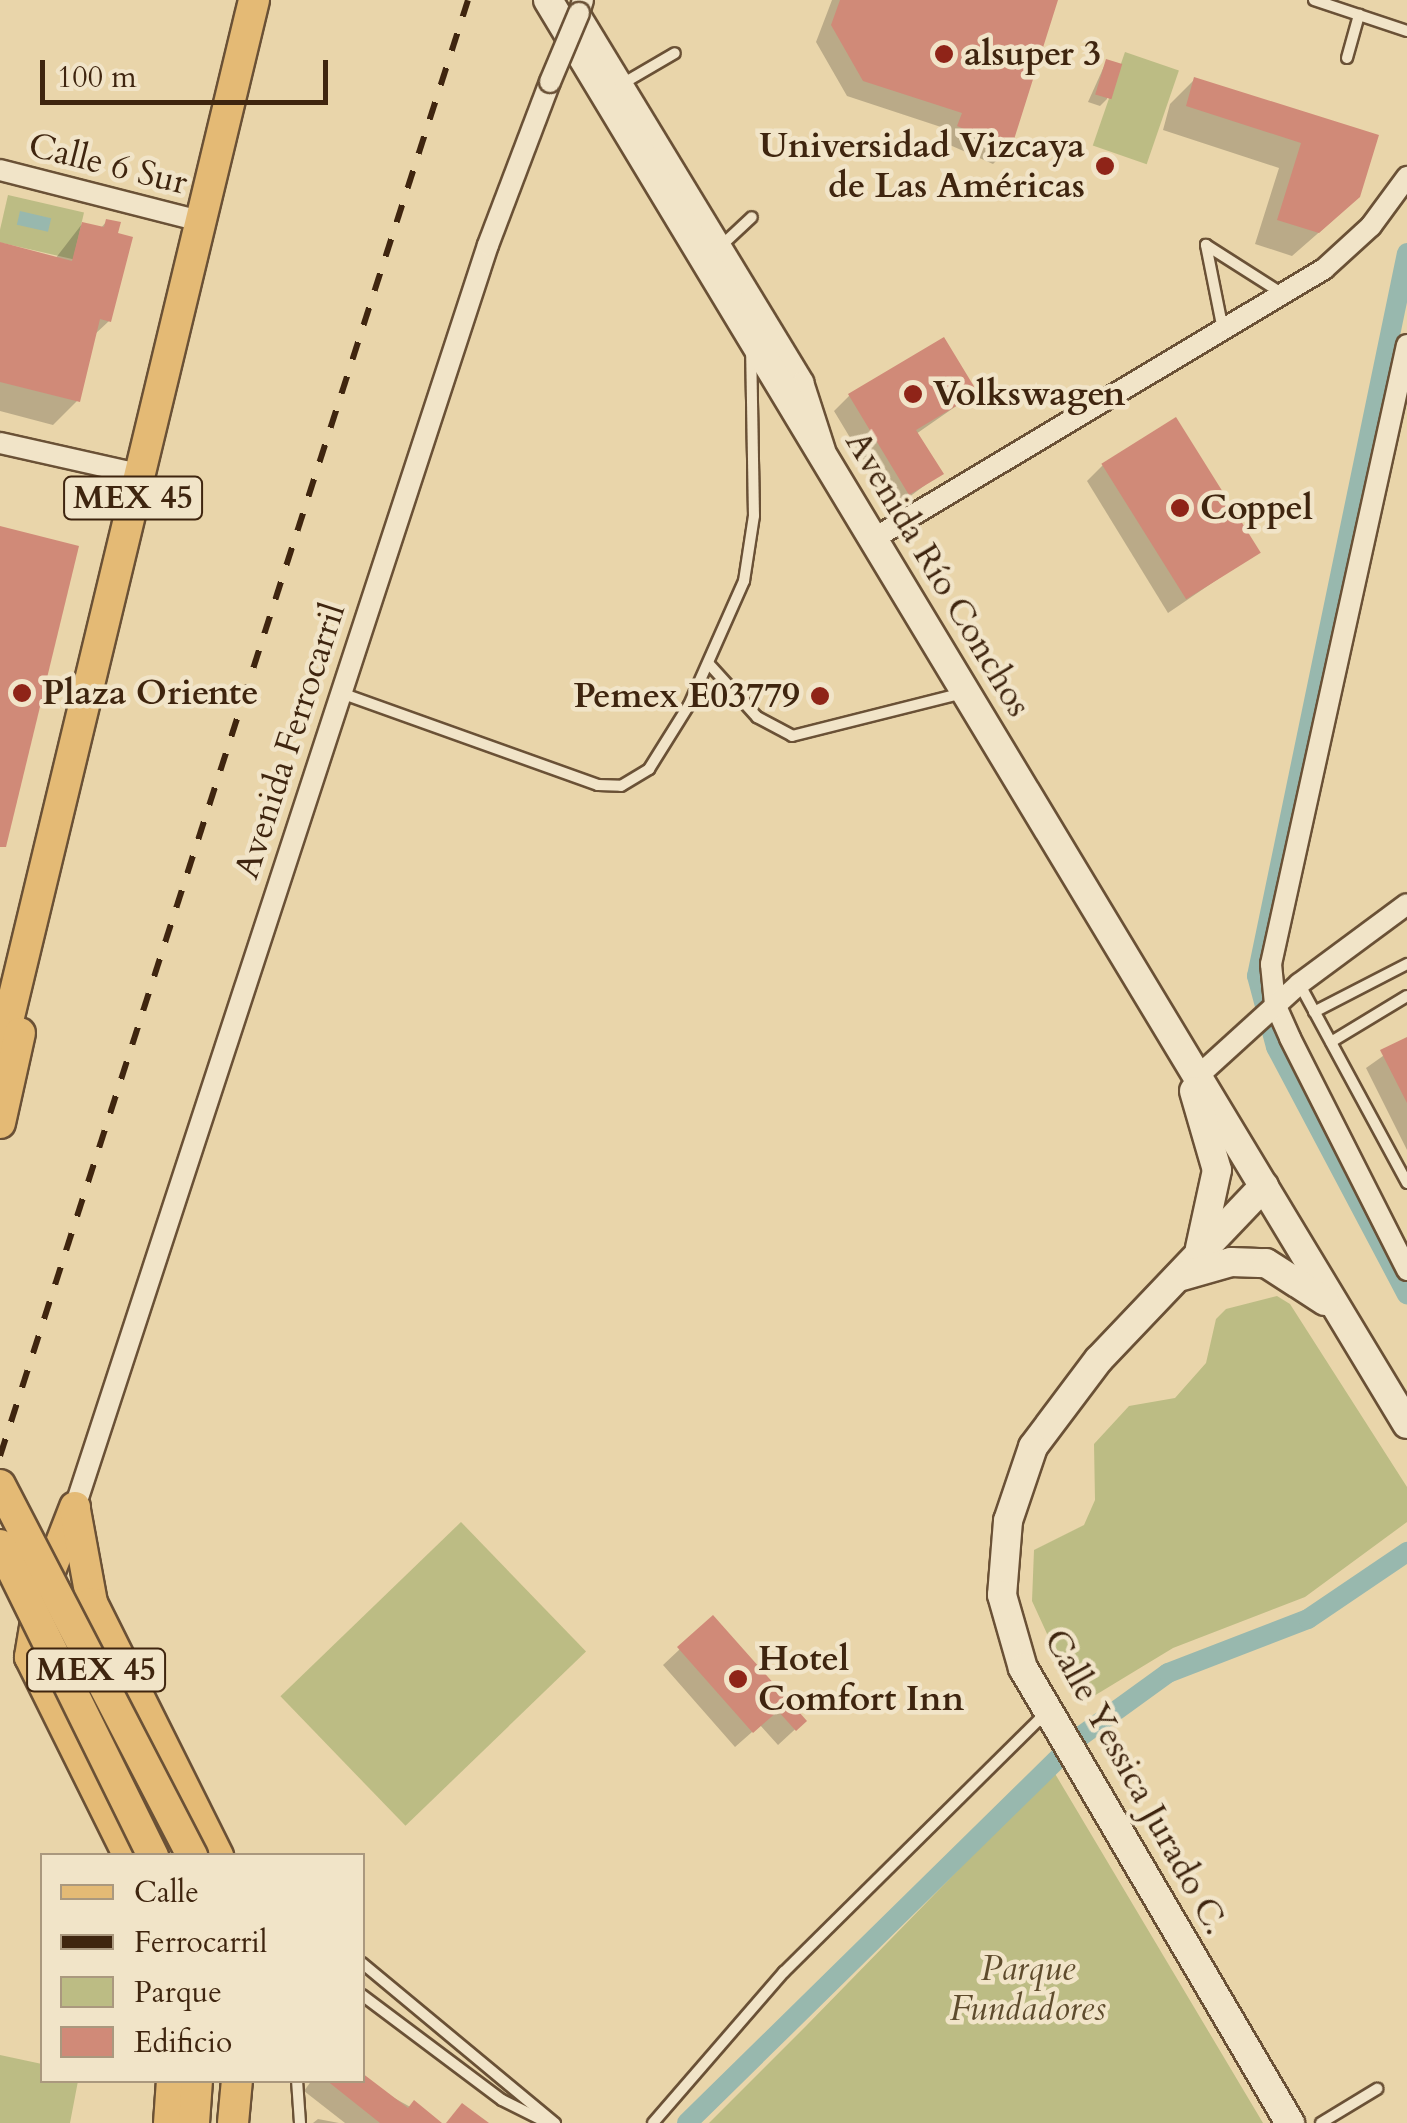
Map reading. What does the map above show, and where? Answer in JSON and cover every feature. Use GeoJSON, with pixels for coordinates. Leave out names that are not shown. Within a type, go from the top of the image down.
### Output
{"type":"FeatureCollection","features":[{"type":"Feature","properties":{"kind":"main road","name":"MEX 45"},"geometry":{"type":"LineString","coordinates":[[0,1054],[7,992],[31,925],[254,0]]}},
{"type":"Feature","properties":{"kind":"main road","name":"Avenida Río Conchos"},"geometry":{"type":"LineString","coordinates":[[548,0],[1407,1424]]}},
{"type":"Feature","properties":{"kind":"main road"},"geometry":{"type":"LineString","coordinates":[[0,1123],[32,975],[31,925]]}},
{"type":"Feature","properties":{"kind":"main road"},"geometry":{"type":"LineString","coordinates":[[1183,1052],[1217,1170],[1198,1255]]}},
{"type":"Feature","properties":{"kind":"main road","name":"Calle Yessica Jurado C."},"geometry":{"type":"LineString","coordinates":[[1264,1186],[1056,1412],[1017,1487],[1002,1560],[1002,1595],[1023,1668],[1290,2123]]}},
{"type":"Feature","properties":{"kind":"main road"},"geometry":{"type":"LineString","coordinates":[[1176,1278],[1231,1262],[1266,1263],[1309,1286],[1344,1319]]}},
{"type":"Feature","properties":{"kind":"main road","name":"MEX 45"},"geometry":{"type":"LineString","coordinates":[[0,1485],[211,1853]]}},
{"type":"Feature","properties":{"kind":"main road"},"geometry":{"type":"LineString","coordinates":[[75,1508],[84,1575],[110,1644],[212,1853]]}},
{"type":"Feature","properties":{"kind":"main road"},"geometry":{"type":"LineString","coordinates":[[75,1508],[28,1642],[45,1697],[127,1853]]}},
{"type":"Feature","properties":{"kind":"main road","name":"MEX 45"},"geometry":{"type":"LineString","coordinates":[[0,1545],[152,1853]]}},
{"type":"Feature","properties":{"kind":"main road"},"geometry":{"type":"LineString","coordinates":[[45,1697],[60,1641],[84,1634],[110,1644]]}},
{"type":"Feature","properties":{"kind":"main road"},"geometry":{"type":"LineString","coordinates":[[169,2123],[172,2083]]}},
{"type":"Feature","properties":{"kind":"main road"},"geometry":{"type":"LineString","coordinates":[[194,2123],[198,2083]]}},
{"type":"Feature","properties":{"kind":"main road"},"geometry":{"type":"LineString","coordinates":[[234,2123],[237,2083]]}},
{"type":"Feature","properties":{"kind":"main road"},"geometry":{"type":"LineString","coordinates":[[254,2123],[257,2083]]}},
{"type":"Feature","properties":{"kind":"street","name":"Avenida Ferrocarril"},"geometry":{"type":"LineString","coordinates":[[75,1508],[488,245],[581,6]]}},
{"type":"Feature","properties":{"kind":"street"},"geometry":{"type":"LineString","coordinates":[[581,6],[622,84],[804,382],[828,464]]}},
{"type":"Feature","properties":{"kind":"street","name":"Calle 6 Sur"},"geometry":{"type":"LineString","coordinates":[[0,170],[200,221]]}},
{"type":"Feature","properties":{"kind":"street"},"geometry":{"type":"LineString","coordinates":[[874,539],[1223,331],[1346,252],[1407,177]]}},
{"type":"Feature","properties":{"kind":"street"},"geometry":{"type":"LineString","coordinates":[[1407,345],[1274,944],[1275,1005],[1407,1270]]}},
{"type":"Feature","properties":{"kind":"street"},"geometry":{"type":"LineString","coordinates":[[0,443],[138,474]]}},
{"type":"Feature","properties":{"kind":"street"},"geometry":{"type":"LineString","coordinates":[[1198,1076],[1299,984],[1407,904]]}},
{"type":"Feature","properties":{"kind":"lane"},"geometry":{"type":"LineString","coordinates":[[1314,0],[1407,31]]}},
{"type":"Feature","properties":{"kind":"lane"},"geometry":{"type":"LineString","coordinates":[[1347,58],[1359,15]]}},
{"type":"Feature","properties":{"kind":"lane"},"geometry":{"type":"LineString","coordinates":[[622,84],[675,52]]}},
{"type":"Feature","properties":{"kind":"lane"},"geometry":{"type":"LineString","coordinates":[[721,246],[752,217]]}},
{"type":"Feature","properties":{"kind":"lane"},"geometry":{"type":"LineString","coordinates":[[1223,331],[1206,245],[1283,294]]}},
{"type":"Feature","properties":{"kind":"lane"},"geometry":{"type":"LineString","coordinates":[[340,692],[580,779],[620,786],[649,769],[708,664],[751,552],[750,336]]}},
{"type":"Feature","properties":{"kind":"lane"},"geometry":{"type":"LineString","coordinates":[[708,664],[757,718],[792,736],[966,692]]}},
{"type":"Feature","properties":{"kind":"lane"},"geometry":{"type":"LineString","coordinates":[[1314,1012],[1407,964]]}},
{"type":"Feature","properties":{"kind":"lane"},"geometry":{"type":"LineString","coordinates":[[1299,984],[1407,1183]]}},
{"type":"Feature","properties":{"kind":"lane"},"geometry":{"type":"LineString","coordinates":[[1331,1042],[1407,996]]}},
{"type":"Feature","properties":{"kind":"lane"},"geometry":{"type":"LineString","coordinates":[[653,2123],[784,1972],[1048,1711]]}},
{"type":"Feature","properties":{"kind":"lane"},"geometry":{"type":"LineString","coordinates":[[365,1966],[475,2052],[552,2123]]}},
{"type":"Feature","properties":{"kind":"lane"},"geometry":{"type":"LineString","coordinates":[[385,2013],[400,1992]]}},
{"type":"Feature","properties":{"kind":"lane"},"geometry":{"type":"LineString","coordinates":[[365,1997],[462,2070],[552,2123]]}},
{"type":"Feature","properties":{"kind":"lane"},"geometry":{"type":"LineString","coordinates":[[462,2070],[475,2052]]}},
{"type":"Feature","properties":{"kind":"lane"},"geometry":{"type":"LineString","coordinates":[[297,2083],[300,2123]]}},
{"type":"Feature","properties":{"kind":"lane"},"geometry":{"type":"LineString","coordinates":[[1321,2123],[1377,2089]]}},
{"type":"Feature","properties":{"kind":"green space"},"geometry":{"type":"Polygon","coordinates":[[[1125,52],[1179,71],[1147,164],[1093,146],[1125,52]]]}},
{"type":"Feature","properties":{"kind":"green space"},"geometry":{"type":"Polygon","coordinates":[[[8,195],[84,213],[73,259],[0,242],[8,195]]]}},
{"type":"Feature","properties":{"kind":"green space"},"geometry":{"type":"Polygon","coordinates":[[[1277,1296],[1290,1304],[1407,1487],[1407,1522],[1305,1597],[1173,1648],[1084,1702],[1076,1697],[1032,1601],[1034,1550],[1084,1525],[1095,1500],[1094,1444],[1129,1406],[1175,1398],[1206,1363],[1216,1319],[1226,1309],[1277,1296]]]}},
{"type":"Feature","properties":{"kind":"green space"},"geometry":{"type":"Polygon","coordinates":[[[461,1522],[586,1651],[405,1826],[280,1696],[461,1522]]]}},
{"type":"Feature","properties":{"kind":"green space","name":"Parque Fundadores"},"geometry":{"type":"Polygon","coordinates":[[[1054,1772],[1263,2123],[709,2123],[806,2026],[1054,1772]]]}},
{"type":"Feature","properties":{"kind":"green space"},"geometry":{"type":"Polygon","coordinates":[[[0,2055],[40,2064],[40,2083],[78,2083],[70,2123],[0,2123],[0,2055]]]}},
{"type":"Feature","properties":{"kind":"water"},"geometry":{"type":"Polygon","coordinates":[[[20,211],[51,218],[48,232],[17,225],[20,211]]]}},
{"type":"Feature","properties":{"kind":"building","name":"alsuper 3"},"geometry":{"type":"Polygon","coordinates":[[[840,0],[1058,0],[1011,149],[957,126],[962,113],[863,81],[831,25],[840,0]]]}},
{"type":"Feature","properties":{"kind":"building"},"geometry":{"type":"Polygon","coordinates":[[[1106,59],[1122,64],[1111,99],[1095,94],[1106,59]]]}},
{"type":"Feature","properties":{"kind":"building"},"geometry":{"type":"Polygon","coordinates":[[[1194,77],[1379,135],[1360,197],[1319,233],[1277,220],[1301,143],[1186,106],[1194,77]]]}},
{"type":"Feature","properties":{"kind":"building"},"geometry":{"type":"Polygon","coordinates":[[[106,219],[121,222],[118,233],[133,237],[111,322],[100,319],[80,402],[0,382],[0,242],[72,261],[82,222],[104,227],[106,219]]]}},
{"type":"Feature","properties":{"kind":"building","name":"Volkswagen"},"geometry":{"type":"Polygon","coordinates":[[[944,337],[978,393],[916,430],[944,474],[909,495],[848,394],[944,337]]]}},
{"type":"Feature","properties":{"kind":"building","name":"Coppel"},"geometry":{"type":"Polygon","coordinates":[[[1176,417],[1261,553],[1186,599],[1101,464],[1176,417]]]}},
{"type":"Feature","properties":{"kind":"building","name":"Plaza Oriente"},"geometry":{"type":"Polygon","coordinates":[[[0,526],[79,546],[6,847],[0,847],[0,526]]]}},
{"type":"Feature","properties":{"kind":"building"},"geometry":{"type":"Polygon","coordinates":[[[1407,1037],[1407,1103],[1380,1050],[1407,1037]]]}},
{"type":"Feature","properties":{"kind":"building","name":"Hotel Comfort Inn"},"geometry":{"type":"Polygon","coordinates":[[[713,1615],[807,1721],[796,1731],[778,1711],[753,1733],[677,1647],[713,1615]]]}},
{"type":"Feature","properties":{"kind":"building"},"geometry":{"type":"Polygon","coordinates":[[[365,2075],[408,2108],[414,2100],[442,2123],[380,2123],[330,2083],[365,2083],[365,2075]]]}},
{"type":"Feature","properties":{"kind":"building"},"geometry":{"type":"Polygon","coordinates":[[[462,2103],[489,2123],[446,2123],[462,2103]]]}},
{"type":"Feature","properties":{"kind":"waterway"},"geometry":{"type":"LineString","coordinates":[[1407,253],[1257,976],[1276,1047],[1407,1294]]}},
{"type":"Feature","properties":{"kind":"waterway"},"geometry":{"type":"LineString","coordinates":[[687,2123],[1081,1736],[1168,1673],[1308,1619],[1407,1552]]}},
{"type":"Feature","properties":{"kind":"railway"},"geometry":{"type":"LineString","coordinates":[[0,1456],[468,0]]}},
{"type":"Feature","properties":{"kind":"place","name":"alsuper 3"},"geometry":{"type":"Point","coordinates":[944,54]}},
{"type":"Feature","properties":{"kind":"place","name":"Universidad Vizcaya de Las Américas"},"geometry":{"type":"Point","coordinates":[1105,166]}},
{"type":"Feature","properties":{"kind":"place","name":"Volkswagen"},"geometry":{"type":"Point","coordinates":[913,394]}},
{"type":"Feature","properties":{"kind":"place","name":"Coppel"},"geometry":{"type":"Point","coordinates":[1180,508]}},
{"type":"Feature","properties":{"kind":"place","name":"Plaza Oriente"},"geometry":{"type":"Point","coordinates":[22,693]}},
{"type":"Feature","properties":{"kind":"place","name":"Pemex E03779"},"geometry":{"type":"Point","coordinates":[820,696]}},
{"type":"Feature","properties":{"kind":"place","name":"Hotel Comfort Inn"},"geometry":{"type":"Point","coordinates":[738,1679]}}]}
